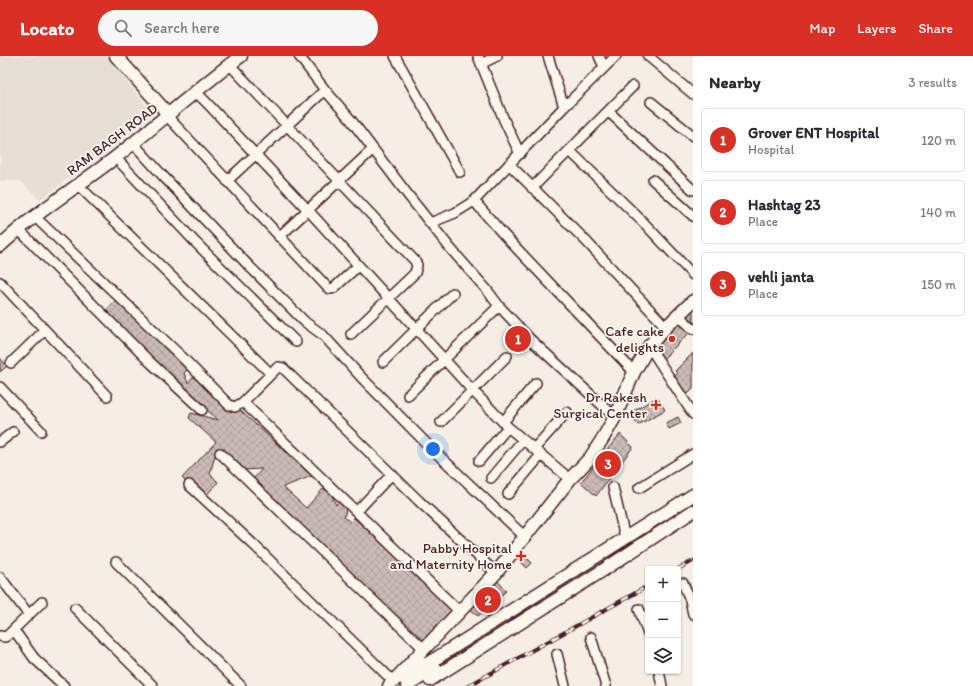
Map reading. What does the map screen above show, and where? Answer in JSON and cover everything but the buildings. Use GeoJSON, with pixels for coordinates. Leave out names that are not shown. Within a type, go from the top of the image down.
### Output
{"type":"FeatureCollection","features":[{"type":"Feature","properties":{"kind":"street"},"geometry":{"type":"LineString","coordinates":[[116,56],[227,181],[328,288],[331,290],[334,288],[358,266]]}},
{"type":"Feature","properties":{"kind":"street","name":"RAM BAGH ROAD"},"geometry":{"type":"LineString","coordinates":[[0,246],[34,216],[116,157],[168,116],[195,91],[241,56]]}},
{"type":"Feature","properties":{"kind":"street"},"geometry":{"type":"LineString","coordinates":[[299,56],[325,90],[351,120],[430,223],[499,306],[530,339],[615,417]]}},
{"type":"Feature","properties":{"kind":"street"},"geometry":{"type":"LineString","coordinates":[[395,56],[460,172]]}},
{"type":"Feature","properties":{"kind":"street"},"geometry":{"type":"LineString","coordinates":[[497,56],[479,60],[520,154]]}},
{"type":"Feature","properties":{"kind":"street"},"geometry":{"type":"LineString","coordinates":[[548,56],[564,107]]}},
{"type":"Feature","properties":{"kind":"street"},"geometry":{"type":"LineString","coordinates":[[599,56],[604,67]]}},
{"type":"Feature","properties":{"kind":"street"},"geometry":{"type":"LineString","coordinates":[[430,223],[455,213],[474,201],[564,107],[616,56]]}},
{"type":"Feature","properties":{"kind":"street"},"geometry":{"type":"LineString","coordinates":[[648,56],[693,94]]}},
{"type":"Feature","properties":{"kind":"street"},"geometry":{"type":"LineString","coordinates":[[230,65],[415,261],[417,265],[415,273],[351,334]]}},
{"type":"Feature","properties":{"kind":"street"},"geometry":{"type":"LineString","coordinates":[[532,188],[609,112],[633,86]]}},
{"type":"Feature","properties":{"kind":"street"},"geometry":{"type":"LineString","coordinates":[[227,181],[288,126],[325,90]]}},
{"type":"Feature","properties":{"kind":"street"},"geometry":{"type":"LineString","coordinates":[[195,91],[308,210],[444,361],[506,424],[570,479]]}},
{"type":"Feature","properties":{"kind":"street"},"geometry":{"type":"LineString","coordinates":[[651,102],[693,136]]}},
{"type":"Feature","properties":{"kind":"street"},"geometry":{"type":"LineString","coordinates":[[609,112],[693,190]]}},
{"type":"Feature","properties":{"kind":"street"},"geometry":{"type":"LineString","coordinates":[[133,143],[249,266],[305,322],[323,335],[362,378],[430,447],[525,537]]}},
{"type":"Feature","properties":{"kind":"street"},"geometry":{"type":"LineString","coordinates":[[279,237],[373,149]]}},
{"type":"Feature","properties":{"kind":"street"},"geometry":{"type":"LineString","coordinates":[[570,151],[645,224],[693,275]]}},
{"type":"Feature","properties":{"kind":"street"},"geometry":{"type":"LineString","coordinates":[[116,157],[201,248],[296,342]]}},
{"type":"Feature","properties":{"kind":"street"},"geometry":{"type":"LineString","coordinates":[[509,164],[585,240],[666,327]]}},
{"type":"Feature","properties":{"kind":"street"},"geometry":{"type":"LineString","coordinates":[[653,180],[693,216]]}},
{"type":"Feature","properties":{"kind":"street"},"geometry":{"type":"LineString","coordinates":[[77,184],[271,374]]}},
{"type":"Feature","properties":{"kind":"street"},"geometry":{"type":"LineString","coordinates":[[474,201],[530,263],[634,372]]}},
{"type":"Feature","properties":{"kind":"street"},"geometry":{"type":"LineString","coordinates":[[34,216],[191,365],[229,405],[235,406],[243,402],[278,367],[283,368],[419,502],[496,573]]}},
{"type":"Feature","properties":{"kind":"street"},"geometry":{"type":"LineString","coordinates":[[18,229],[150,362],[202,410]]}},
{"type":"Feature","properties":{"kind":"street"},"geometry":{"type":"LineString","coordinates":[[0,282],[107,396]]}},
{"type":"Feature","properties":{"kind":"street"},"geometry":{"type":"LineString","coordinates":[[383,362],[453,293]]}},
{"type":"Feature","properties":{"kind":"street"},"geometry":{"type":"LineString","coordinates":[[392,684],[496,573],[570,479],[590,458],[604,438],[615,417],[634,372],[650,346],[666,327],[693,301]]}},
{"type":"Feature","properties":{"kind":"street"},"geometry":{"type":"LineString","coordinates":[[408,395],[499,306]]}},
{"type":"Feature","properties":{"kind":"street"},"geometry":{"type":"LineString","coordinates":[[678,315],[693,329]]}},
{"type":"Feature","properties":{"kind":"street"},"geometry":{"type":"LineString","coordinates":[[11,363],[46,330]]}},
{"type":"Feature","properties":{"kind":"street"},"geometry":{"type":"LineString","coordinates":[[650,346],[693,414]]}},
{"type":"Feature","properties":{"kind":"street"},"geometry":{"type":"LineString","coordinates":[[441,422],[507,356]]}},
{"type":"Feature","properties":{"kind":"street"},"geometry":{"type":"LineString","coordinates":[[479,461],[536,383]]}},
{"type":"Feature","properties":{"kind":"street"},"geometry":{"type":"LineString","coordinates":[[0,387],[41,431]]}},
{"type":"Feature","properties":{"kind":"street"},"geometry":{"type":"LineString","coordinates":[[243,402],[460,612]]}},
{"type":"Feature","properties":{"kind":"street"},"geometry":{"type":"LineString","coordinates":[[508,494],[567,412]]}},
{"type":"Feature","properties":{"kind":"street"},"geometry":{"type":"LineString","coordinates":[[0,442],[13,432]]}},
{"type":"Feature","properties":{"kind":"street"},"geometry":{"type":"LineString","coordinates":[[490,478],[524,440]]}},
{"type":"Feature","properties":{"kind":"street"},"geometry":{"type":"LineString","coordinates":[[220,453],[424,649]]}},
{"type":"Feature","properties":{"kind":"street"},"geometry":{"type":"LineString","coordinates":[[639,488],[693,454]]}},
{"type":"Feature","properties":{"kind":"street"},"geometry":{"type":"LineString","coordinates":[[357,511],[392,474]]}},
{"type":"Feature","properties":{"kind":"street"},"geometry":{"type":"LineString","coordinates":[[189,485],[259,550],[392,684]]}},
{"type":"Feature","properties":{"kind":"street"},"geometry":{"type":"LineString","coordinates":[[613,487],[618,515],[625,538]]}},
{"type":"Feature","properties":{"kind":"street"},"geometry":{"type":"LineString","coordinates":[[392,684],[432,661],[693,495]]}},
{"type":"Feature","properties":{"kind":"street"},"geometry":{"type":"LineString","coordinates":[[407,686],[693,503]]}},
{"type":"Feature","properties":{"kind":"street"},"geometry":{"type":"LineString","coordinates":[[420,686],[599,573],[693,511]]}},
{"type":"Feature","properties":{"kind":"street"},"geometry":{"type":"LineString","coordinates":[[116,562],[241,686]]}},
{"type":"Feature","properties":{"kind":"street"},"geometry":{"type":"LineString","coordinates":[[0,577],[29,616]]}},
{"type":"Feature","properties":{"kind":"street"},"geometry":{"type":"LineString","coordinates":[[683,584],[690,600],[693,614]]}},
{"type":"Feature","properties":{"kind":"street"},"geometry":{"type":"LineString","coordinates":[[0,636],[5,637],[14,630],[42,602]]}},
{"type":"Feature","properties":{"kind":"street"},"geometry":{"type":"LineString","coordinates":[[75,608],[153,686]]}},
{"type":"Feature","properties":{"kind":"street"},"geometry":{"type":"LineString","coordinates":[[639,608],[645,625]]}},
{"type":"Feature","properties":{"kind":"street"},"geometry":{"type":"LineString","coordinates":[[14,630],[34,658],[64,686]]}},
{"type":"Feature","properties":{"kind":"street"},"geometry":{"type":"LineString","coordinates":[[592,637],[606,686]]}},
{"type":"Feature","properties":{"kind":"street"},"geometry":{"type":"LineString","coordinates":[[557,654],[565,686]]}},
{"type":"Feature","properties":{"kind":"street"},"geometry":{"type":"LineString","coordinates":[[660,674],[662,686]]}},
{"type":"Feature","properties":{"kind":"shaded area"},"geometry":{"type":"Polygon","coordinates":[[[0,56],[107,56],[153,114],[40,200],[20,181],[0,181],[0,56]]]}},
{"type":"Feature","properties":{"kind":"railway"},"geometry":{"type":"LineString","coordinates":[[681,567],[693,561]]}},
{"type":"Feature","properties":{"kind":"railway"},"geometry":{"type":"LineString","coordinates":[[468,686],[645,588]]}},
{"type":"Feature","properties":{"kind":"place","name":"Grover ENT Hospital"},"geometry":{"type":"Point","coordinates":[518,339]}},
{"type":"Feature","properties":{"kind":"place","name":"Cafe cake delights"},"geometry":{"type":"Point","coordinates":[672,339]}},
{"type":"Feature","properties":{"kind":"place","name":"Dr Rakesh Surgical Center"},"geometry":{"type":"Point","coordinates":[656,405]}},
{"type":"Feature","properties":{"kind":"place","name":"vehli janta"},"geometry":{"type":"Point","coordinates":[608,464]}},
{"type":"Feature","properties":{"kind":"place","name":"Pabby Hospital and Maternity Home"},"geometry":{"type":"Point","coordinates":[521,556]}},
{"type":"Feature","properties":{"kind":"place","name":"Hashtag 23"},"geometry":{"type":"Point","coordinates":[488,600]}}]}
